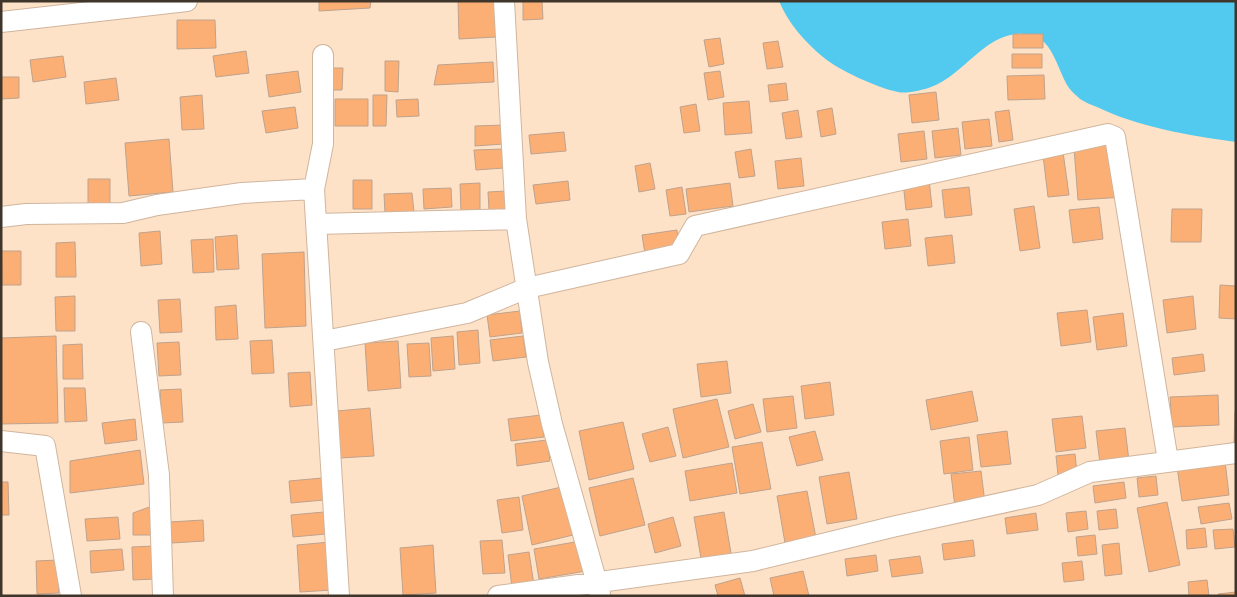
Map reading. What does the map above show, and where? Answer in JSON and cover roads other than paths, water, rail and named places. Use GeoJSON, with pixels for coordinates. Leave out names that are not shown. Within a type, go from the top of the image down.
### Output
{"type":"FeatureCollection","features":[{"type":"Feature","properties":{"kind":"street"},"geometry":{"type":"LineString","coordinates":[[1,22],[187,1]]}},
{"type":"Feature","properties":{"kind":"street"},"geometry":{"type":"LineString","coordinates":[[504,1],[516,219],[538,362],[552,424],[599,589]]}},
{"type":"Feature","properties":{"kind":"street"},"geometry":{"type":"LineString","coordinates":[[323,54],[323,144],[314,189],[339,596]]}},
{"type":"Feature","properties":{"kind":"street"},"geometry":{"type":"LineString","coordinates":[[324,341],[467,313],[527,288],[679,254],[696,226],[1108,134],[1114,137],[1168,461]]}},
{"type":"Feature","properties":{"kind":"street"},"geometry":{"type":"LineString","coordinates":[[1,216],[123,213],[157,205],[242,193],[314,189]]}},
{"type":"Feature","properties":{"kind":"street"},"geometry":{"type":"LineString","coordinates":[[316,224],[516,219]]}},
{"type":"Feature","properties":{"kind":"street"},"geometry":{"type":"LineString","coordinates":[[141,332],[159,475],[163,596]]}},
{"type":"Feature","properties":{"kind":"street"},"geometry":{"type":"LineString","coordinates":[[1,441],[45,446],[71,596]]}},
{"type":"Feature","properties":{"kind":"street"},"geometry":{"type":"LineString","coordinates":[[498,596],[599,589],[752,561],[892,527],[1038,495],[1090,472],[1236,453]]}},
{"type":"Feature","properties":{"kind":"water"},"geometry":{"type":"Polygon","coordinates":[[[779,1],[1236,1],[1236,142],[1183,134],[1147,125],[1113,114],[1080,99],[1069,88],[1050,49],[1045,43],[1031,35],[1016,34],[1002,37],[979,52],[956,72],[931,87],[905,92],[890,90],[848,73],[823,57],[798,32],[787,17],[779,1]]]}}]}
